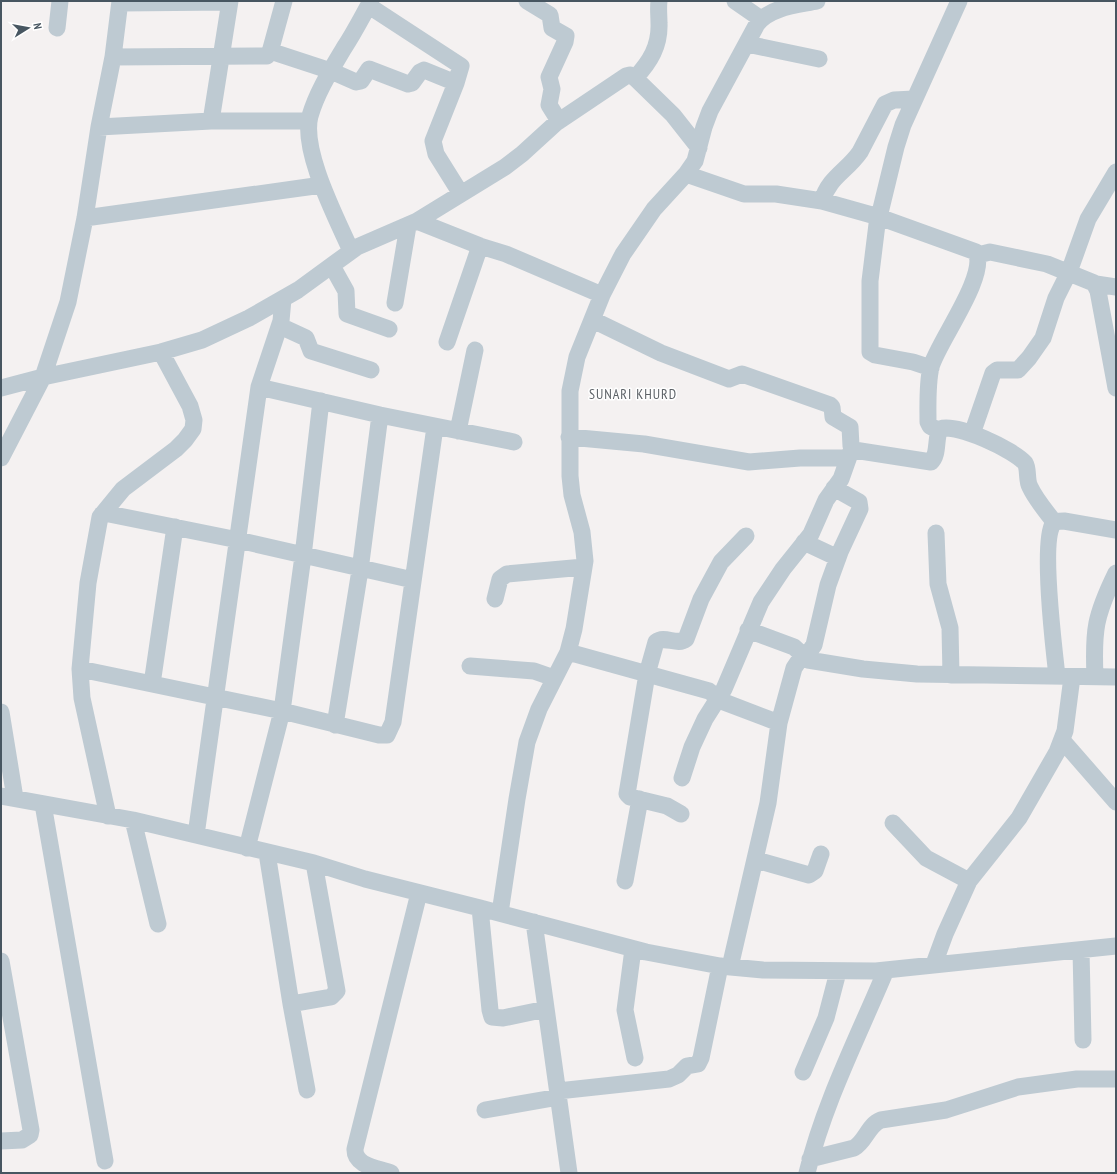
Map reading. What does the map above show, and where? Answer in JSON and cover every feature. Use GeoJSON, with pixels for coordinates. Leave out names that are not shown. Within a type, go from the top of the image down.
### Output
{"type":"FeatureCollection","features":[{"type":"Feature","properties":{"kind":"street"},"geometry":{"type":"LineString","coordinates":[[57,28],[60,1]]}},
{"type":"Feature","properties":{"kind":"street"},"geometry":{"type":"LineString","coordinates":[[113,57],[264,57],[268,55],[270,51],[284,1]]}},
{"type":"Feature","properties":{"kind":"street"},"geometry":{"type":"LineString","coordinates":[[528,1],[549,14],[552,18],[552,28],[566,36],[565,42],[549,77],[552,90],[549,105],[559,121]]}},
{"type":"Feature","properties":{"kind":"street"},"geometry":{"type":"LineString","coordinates":[[635,78],[651,60],[655,50],[659,30],[659,1]]}},
{"type":"Feature","properties":{"kind":"street"},"geometry":{"type":"LineString","coordinates":[[736,1],[761,19]]}},
{"type":"Feature","properties":{"kind":"street"},"geometry":{"type":"LineString","coordinates":[[500,913],[527,742],[539,709],[568,652],[574,629],[584,567],[585,555],[582,532],[571,486],[569,437],[572,378],[577,357],[614,267],[644,223],[669,191],[686,174],[695,161],[710,111],[761,19],[778,10],[817,1]]}},
{"type":"Feature","properties":{"kind":"street"},"geometry":{"type":"LineString","coordinates":[[931,368],[912,362],[875,355],[870,352],[870,281],[878,217],[896,147],[914,99],[959,1]]}},
{"type":"Feature","properties":{"kind":"street"},"geometry":{"type":"LineString","coordinates":[[1,458],[43,377],[68,302],[85,218],[99,126],[113,57],[120,2],[230,2],[211,121]]}},
{"type":"Feature","properties":{"kind":"street"},"geometry":{"type":"LineString","coordinates":[[351,251],[322,185],[312,149],[309,121],[319,92],[370,3],[460,64],[461,70],[433,141],[436,154],[460,194]]}},
{"type":"Feature","properties":{"kind":"street"},"geometry":{"type":"LineString","coordinates":[[747,44],[819,59]]}},
{"type":"Feature","properties":{"kind":"street"},"geometry":{"type":"LineString","coordinates":[[270,51],[331,71],[358,82],[367,71],[371,70],[410,84],[420,72],[424,70],[456,83]]}},
{"type":"Feature","properties":{"kind":"street"},"geometry":{"type":"LineString","coordinates":[[1,388],[43,377],[161,352],[213,335],[283,298],[311,281],[351,251],[412,224],[514,161],[559,121],[626,76],[635,78],[673,114],[699,148]]}},
{"type":"Feature","properties":{"kind":"street"},"geometry":{"type":"LineString","coordinates":[[822,201],[830,182],[857,155],[885,104],[894,100],[914,99]]}},
{"type":"Feature","properties":{"kind":"street"},"geometry":{"type":"LineString","coordinates":[[99,126],[211,121],[309,121]]}},
{"type":"Feature","properties":{"kind":"street"},"geometry":{"type":"LineString","coordinates":[[972,434],[993,373],[997,370],[1018,370],[1037,348],[1045,335],[1056,298],[1069,272],[1088,219],[1116,172]]}},
{"type":"Feature","properties":{"kind":"street"},"geometry":{"type":"LineString","coordinates":[[686,174],[744,194],[776,194],[822,201],[878,217],[974,251],[978,255],[978,262],[967,297],[931,368],[928,422],[930,426],[939,430],[946,427],[972,434],[1014,455],[1024,463],[1030,488],[1055,523]]}},
{"type":"Feature","properties":{"kind":"street"},"geometry":{"type":"LineString","coordinates":[[85,218],[322,185]]}},
{"type":"Feature","properties":{"kind":"street"},"geometry":{"type":"LineString","coordinates":[[412,224],[506,254],[602,295]]}},
{"type":"Feature","properties":{"kind":"street"},"geometry":{"type":"LineString","coordinates":[[395,303],[412,224]]}},
{"type":"Feature","properties":{"kind":"street"},"geometry":{"type":"LineString","coordinates":[[448,342],[480,246]]}},
{"type":"Feature","properties":{"kind":"street"},"geometry":{"type":"LineString","coordinates":[[978,255],[990,252],[1047,264],[1096,284],[1116,287]]}},
{"type":"Feature","properties":{"kind":"street"},"geometry":{"type":"LineString","coordinates":[[332,266],[346,291],[347,314],[389,328]]}},
{"type":"Feature","properties":{"kind":"street"},"geometry":{"type":"LineString","coordinates":[[1096,284],[1116,388]]}},
{"type":"Feature","properties":{"kind":"street"},"geometry":{"type":"LineString","coordinates":[[196,835],[259,387],[280,326],[283,298]]}},
{"type":"Feature","properties":{"kind":"street"},"geometry":{"type":"LineString","coordinates":[[593,320],[661,353],[729,379],[742,374],[830,405],[832,407],[833,418],[848,425],[851,429],[850,453],[841,479],[826,500],[811,534],[771,585],[748,630],[719,699],[710,711],[696,739],[682,778]]}},
{"type":"Feature","properties":{"kind":"street"},"geometry":{"type":"LineString","coordinates":[[280,326],[306,338],[311,351],[371,370]]}},
{"type":"Feature","properties":{"kind":"street"},"geometry":{"type":"LineString","coordinates":[[458,431],[475,350]]}},
{"type":"Feature","properties":{"kind":"street"},"geometry":{"type":"LineString","coordinates":[[108,816],[83,709],[80,669],[88,583],[98,521],[107,506],[123,489],[185,440],[193,429],[194,420],[190,406],[161,352]]}},
{"type":"Feature","properties":{"kind":"street"},"geometry":{"type":"LineString","coordinates":[[259,387],[380,415],[514,442]]}},
{"type":"Feature","properties":{"kind":"street"},"geometry":{"type":"LineString","coordinates":[[247,848],[282,711],[303,556],[320,401]]}},
{"type":"Feature","properties":{"kind":"street"},"geometry":{"type":"LineString","coordinates":[[335,725],[360,570],[380,415]]}},
{"type":"Feature","properties":{"kind":"street"},"geometry":{"type":"LineString","coordinates":[[80,669],[282,711],[335,725],[387,735],[391,728],[435,426]]}},
{"type":"Feature","properties":{"kind":"street"},"geometry":{"type":"LineString","coordinates":[[569,437],[644,444],[749,462],[850,453],[854,450],[931,462],[934,459],[939,430]]}},
{"type":"Feature","properties":{"kind":"street"},"geometry":{"type":"LineString","coordinates":[[485,1110],[558,1094],[669,1080],[678,1075],[687,1066],[698,1064],[701,1058],[725,966],[756,860],[771,786],[779,723],[794,668],[811,650],[816,642],[828,585],[860,506],[858,502],[834,488]]}},
{"type":"Feature","properties":{"kind":"street"},"geometry":{"type":"LineString","coordinates":[[102,514],[238,540],[360,570],[413,580]]}},
{"type":"Feature","properties":{"kind":"street"},"geometry":{"type":"LineString","coordinates":[[934,964],[945,934],[970,881],[1019,818],[1062,740],[1066,723],[1065,676],[1048,575],[1049,540],[1052,526],[1055,523],[1064,520],[1116,530]]}},
{"type":"Feature","properties":{"kind":"street"},"geometry":{"type":"LineString","coordinates":[[152,684],[175,527]]}},
{"type":"Feature","properties":{"kind":"street"},"geometry":{"type":"LineString","coordinates":[[936,533],[938,584],[950,628],[951,675]]}},
{"type":"Feature","properties":{"kind":"street"},"geometry":{"type":"LineString","coordinates":[[681,814],[667,806],[628,796],[626,791],[647,674],[656,642],[661,640],[680,642],[686,639],[701,599],[721,562],[746,536]]}},
{"type":"Feature","properties":{"kind":"street"},"geometry":{"type":"LineString","coordinates":[[804,542],[838,558]]}},
{"type":"Feature","properties":{"kind":"street"},"geometry":{"type":"LineString","coordinates":[[495,599],[500,579],[507,574],[584,567]]}},
{"type":"Feature","properties":{"kind":"street"},"geometry":{"type":"LineString","coordinates":[[1095,677],[1094,638],[1096,623],[1103,600],[1116,573]]}},
{"type":"Feature","properties":{"kind":"street"},"geometry":{"type":"LineString","coordinates":[[748,630],[794,648],[803,657],[811,661],[863,669],[951,675],[1116,677]]}},
{"type":"Feature","properties":{"kind":"street"},"geometry":{"type":"LineString","coordinates":[[568,652],[709,692],[719,699],[779,723]]}},
{"type":"Feature","properties":{"kind":"street"},"geometry":{"type":"LineString","coordinates":[[470,666],[534,671],[554,678]]}},
{"type":"Feature","properties":{"kind":"street"},"geometry":{"type":"LineString","coordinates":[[1,712],[8,797],[133,820],[314,863],[365,879],[500,913],[632,949],[725,966],[763,970],[838,972],[886,970],[1116,946]]}},
{"type":"Feature","properties":{"kind":"street"},"geometry":{"type":"LineString","coordinates":[[1062,740],[1116,802]]}},
{"type":"Feature","properties":{"kind":"street"},"geometry":{"type":"LineString","coordinates":[[626,881],[640,800]]}},
{"type":"Feature","properties":{"kind":"street"},"geometry":{"type":"LineString","coordinates":[[43,804],[106,1161]]}},
{"type":"Feature","properties":{"kind":"street"},"geometry":{"type":"LineString","coordinates":[[133,820],[158,924]]}},
{"type":"Feature","properties":{"kind":"street"},"geometry":{"type":"LineString","coordinates":[[893,823],[926,858],[970,881]]}},
{"type":"Feature","properties":{"kind":"street"},"geometry":{"type":"LineString","coordinates":[[267,852],[291,1004],[307,1090]]}},
{"type":"Feature","properties":{"kind":"street"},"geometry":{"type":"LineString","coordinates":[[756,860],[809,875],[815,871],[821,854]]}},
{"type":"Feature","properties":{"kind":"street"},"geometry":{"type":"LineString","coordinates":[[291,1004],[330,997],[336,994],[337,991],[314,863]]}},
{"type":"Feature","properties":{"kind":"street"},"geometry":{"type":"LineString","coordinates":[[388,1172],[358,1160],[355,1155],[355,1149],[419,893]]}},
{"type":"Feature","properties":{"kind":"street"},"geometry":{"type":"LineString","coordinates":[[480,908],[490,1010],[492,1017],[499,1018],[546,1009]]}},
{"type":"Feature","properties":{"kind":"street"},"geometry":{"type":"LineString","coordinates":[[534,922],[569,1173]]}},
{"type":"Feature","properties":{"kind":"street"},"geometry":{"type":"LineString","coordinates":[[632,949],[625,1005],[635,1058]]}},
{"type":"Feature","properties":{"kind":"street"},"geometry":{"type":"LineString","coordinates":[[1081,950],[1083,1040]]}},
{"type":"Feature","properties":{"kind":"street"},"geometry":{"type":"LineString","coordinates":[[1,961],[31,1130],[30,1135],[22,1140],[1,1141]]}},
{"type":"Feature","properties":{"kind":"street"},"geometry":{"type":"LineString","coordinates":[[809,1166],[832,1094],[886,970]]}},
{"type":"Feature","properties":{"kind":"street"},"geometry":{"type":"LineString","coordinates":[[803,1072],[826,1018],[838,972]]}},
{"type":"Feature","properties":{"kind":"street"},"geometry":{"type":"LineString","coordinates":[[809,1166],[857,1146],[872,1125],[881,1120],[946,1110],[1018,1087],[1077,1079],[1116,1079]]}},
{"type":"Feature","properties":{"kind":"district","name":"SUNARI KHURD"},"geometry":{"type":"Point","coordinates":[633,394]}}]}
